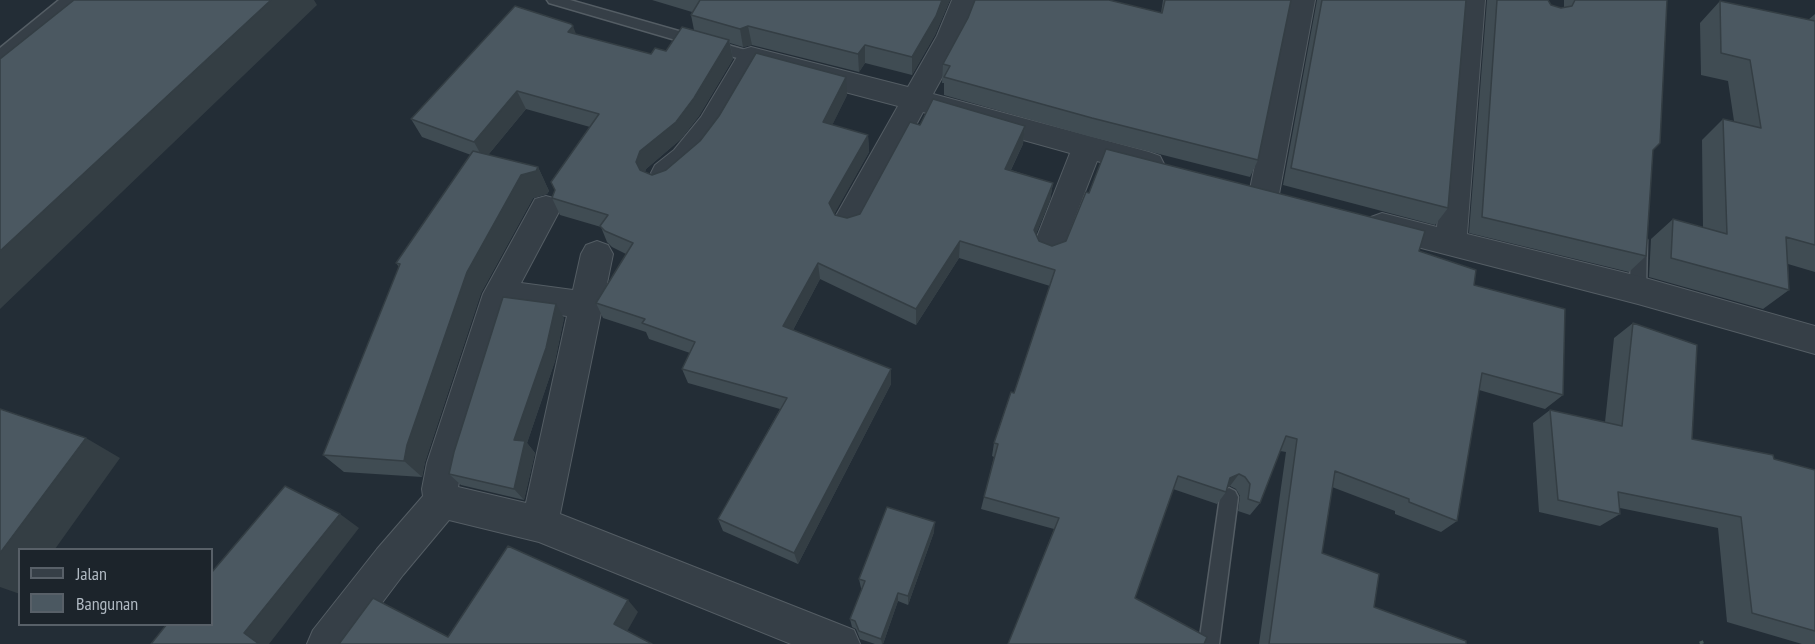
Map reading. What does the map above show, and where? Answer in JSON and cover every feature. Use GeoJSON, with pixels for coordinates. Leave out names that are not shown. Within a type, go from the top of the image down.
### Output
{"type":"FeatureCollection","features":[{"type":"Feature","properties":{"kind":"street"},"geometry":{"type":"LineString","coordinates":[[848,221],[951,36],[965,0]]}},
{"type":"Feature","properties":{"kind":"street"},"geometry":{"type":"LineString","coordinates":[[1264,194],[1302,0]]}},
{"type":"Feature","properties":{"kind":"street"},"geometry":{"type":"LineString","coordinates":[[1451,244],[1472,0]]}},
{"type":"Feature","properties":{"kind":"street"},"geometry":{"type":"LineString","coordinates":[[659,178],[693,149],[711,125],[752,57],[915,99],[1087,149],[1176,171]]}},
{"type":"Feature","properties":{"kind":"street"},"geometry":{"type":"LineString","coordinates":[[1049,247],[1087,149]]}},
{"type":"Feature","properties":{"kind":"street"},"geometry":{"type":"LineString","coordinates":[[327,644],[390,562],[442,501],[440,489],[444,463],[499,294],[546,208]]}},
{"type":"Feature","properties":{"kind":"street"},"geometry":{"type":"LineString","coordinates":[[1352,218],[1638,290],[1815,340]]}},
{"type":"Feature","properties":{"kind":"street"},"geometry":{"type":"LineString","coordinates":[[540,524],[597,254]]}},
{"type":"Feature","properties":{"kind":"street"},"geometry":{"type":"LineString","coordinates":[[499,294],[586,305]]}},
{"type":"Feature","properties":{"kind":"street"},"geometry":{"type":"LineString","coordinates":[[442,501],[540,524],[840,644]]}},
{"type":"Feature","properties":{"kind":"lane"},"geometry":{"type":"LineString","coordinates":[[0,56],[68,0]]}},
{"type":"Feature","properties":{"kind":"lane"},"geometry":{"type":"LineString","coordinates":[[554,0],[752,57]]}},
{"type":"Feature","properties":{"kind":"lane"},"geometry":{"type":"LineString","coordinates":[[1638,290],[1640,225]]}},
{"type":"Feature","properties":{"kind":"lane"},"geometry":{"type":"LineString","coordinates":[[1209,644],[1229,497]]}},
{"type":"Feature","properties":{"kind":"building"},"geometry":{"type":"Polygon","coordinates":[[[74,0],[271,0],[0,251],[0,59],[74,0]]]}},
{"type":"Feature","properties":{"kind":"building"},"geometry":{"type":"Polygon","coordinates":[[[700,0],[942,0],[936,16],[912,57],[865,45],[858,54],[748,26],[740,29],[691,15],[700,0]]]}},
{"type":"Feature","properties":{"kind":"building"},"geometry":{"type":"Polygon","coordinates":[[[975,0],[1109,0],[1162,13],[1165,0],[1291,0],[1258,160],[1092,118],[944,77],[950,66],[943,64],[975,0]]]}},
{"type":"Feature","properties":{"kind":"building"},"geometry":{"type":"Polygon","coordinates":[[[1322,0],[1466,0],[1448,208],[1291,168],[1322,0]]]}},
{"type":"Feature","properties":{"kind":"building"},"geometry":{"type":"Polygon","coordinates":[[[1497,0],[1548,0],[1551,5],[1561,8],[1572,6],[1575,0],[1667,0],[1660,143],[1653,150],[1646,256],[1482,217],[1497,0]]]}},
{"type":"Feature","properties":{"kind":"building"},"geometry":{"type":"Polygon","coordinates":[[[1720,1],[1815,21],[1815,245],[1786,237],[1789,290],[1671,258],[1673,219],[1727,234],[1723,119],[1761,128],[1750,60],[1721,53],[1720,1]]]}},
{"type":"Feature","properties":{"kind":"building"},"geometry":{"type":"Polygon","coordinates":[[[515,6],[571,24],[573,26],[568,32],[651,54],[655,48],[666,51],[682,27],[729,40],[694,98],[676,122],[640,151],[636,162],[640,170],[652,175],[666,170],[700,141],[719,116],[756,53],[846,77],[823,122],[868,135],[829,203],[835,215],[847,218],[860,214],[910,122],[920,125],[933,99],[1025,126],[1005,169],[1053,183],[1034,230],[1039,241],[1052,246],[1066,241],[1086,192],[1089,193],[1106,149],[1425,231],[1419,251],[1476,270],[1474,285],[1565,309],[1563,395],[1482,373],[1457,521],[1409,502],[1409,499],[1335,471],[1322,553],[1379,574],[1374,607],[1466,641],[1466,644],[1269,644],[1297,439],[1286,436],[1260,503],[1248,499],[1250,484],[1245,477],[1239,474],[1230,478],[1226,492],[1178,476],[1135,598],[1207,637],[1204,644],[1008,644],[1059,518],[984,497],[998,444],[994,443],[1011,392],[1014,393],[1055,270],[960,241],[916,309],[818,263],[783,326],[891,369],[794,553],[718,519],[787,398],[682,369],[695,342],[642,323],[645,319],[596,303],[633,243],[605,231],[600,226],[608,215],[552,198],[555,190],[551,182],[599,114],[517,91],[474,142],[411,119],[515,6]]]}},
{"type":"Feature","properties":{"kind":"building"},"geometry":{"type":"Polygon","coordinates":[[[473,151],[538,167],[536,171],[521,175],[467,272],[407,445],[404,461],[323,455],[400,264],[396,263],[473,151]]]}},
{"type":"Feature","properties":{"kind":"building"},"geometry":{"type":"Polygon","coordinates":[[[503,297],[556,304],[546,348],[514,440],[525,441],[514,489],[449,474],[503,297]]]}},
{"type":"Feature","properties":{"kind":"building"},"geometry":{"type":"Polygon","coordinates":[[[1633,323],[1697,345],[1692,439],[1773,455],[1774,459],[1815,470],[1815,631],[1752,613],[1741,517],[1618,492],[1620,514],[1558,500],[1550,410],[1622,426],[1633,323]]]}},
{"type":"Feature","properties":{"kind":"building"},"geometry":{"type":"Polygon","coordinates":[[[0,409],[86,438],[0,553],[0,409]]]}},
{"type":"Feature","properties":{"kind":"building"},"geometry":{"type":"Polygon","coordinates":[[[285,486],[340,514],[244,633],[259,644],[151,644],[165,626],[213,626],[213,571],[285,486]]]}},
{"type":"Feature","properties":{"kind":"building"},"geometry":{"type":"Polygon","coordinates":[[[887,507],[935,522],[908,596],[898,593],[881,639],[859,631],[855,621],[850,619],[865,581],[859,579],[887,507]]]}},
{"type":"Feature","properties":{"kind":"building"},"geometry":{"type":"Polygon","coordinates":[[[508,546],[628,600],[614,624],[652,644],[339,644],[373,598],[448,637],[508,546]]]}}]}
